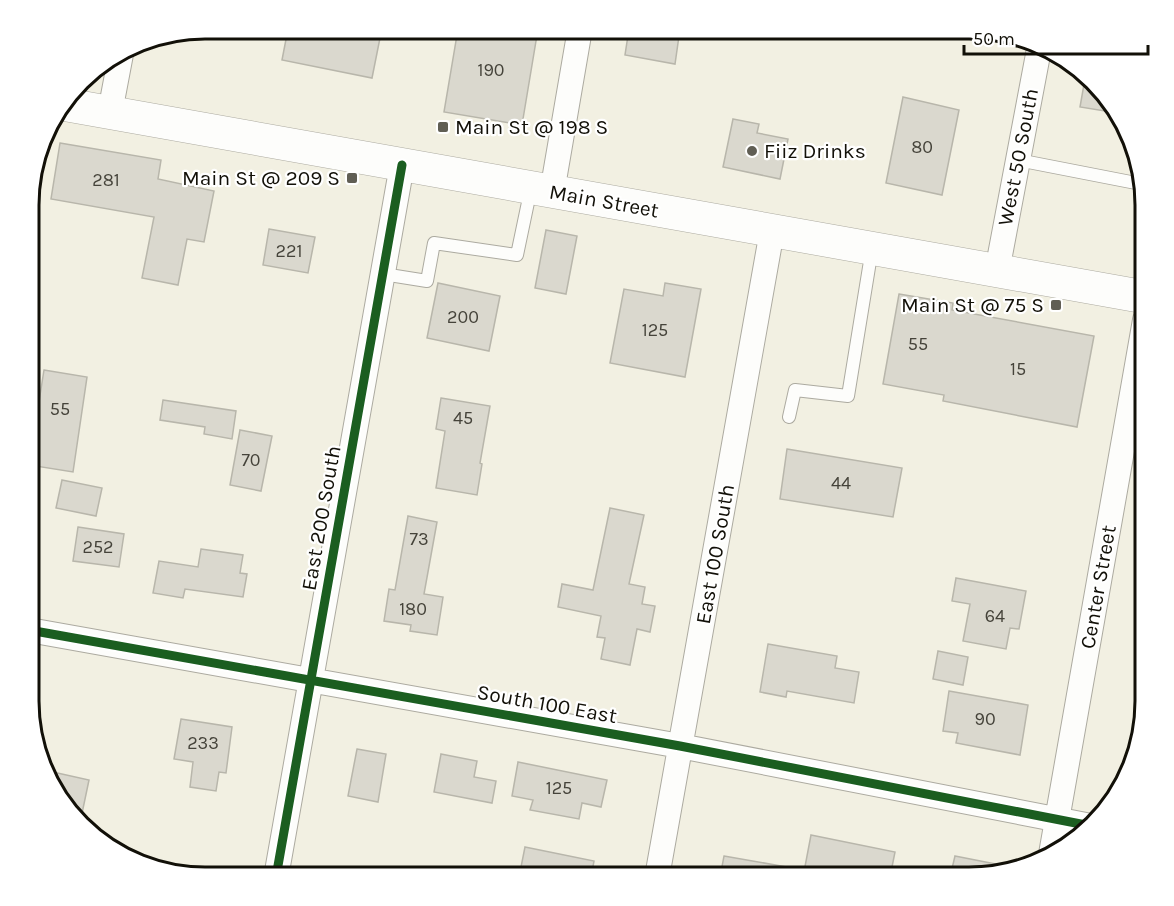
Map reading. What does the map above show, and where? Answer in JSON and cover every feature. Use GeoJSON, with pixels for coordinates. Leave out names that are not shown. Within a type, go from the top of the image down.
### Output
{"type":"FeatureCollection","features":[{"type":"Feature","properties":{"kind":"main road","name":"Main Street"},"geometry":{"type":"LineString","coordinates":[[72,106],[1135,295]]}},
{"type":"Feature","properties":{"kind":"street"},"geometry":{"type":"LineString","coordinates":[[542,190],[578,39]]}},
{"type":"Feature","properties":{"kind":"street","name":"West 50 South"},"geometry":{"type":"LineString","coordinates":[[997,271],[1038,54]]}},
{"type":"Feature","properties":{"kind":"street"},"geometry":{"type":"LineString","coordinates":[[110,112],[119,63]]}},
{"type":"Feature","properties":{"kind":"street","name":"East 200 South"},"geometry":{"type":"LineString","coordinates":[[278,867],[402,165]]}},
{"type":"Feature","properties":{"kind":"street","name":"East 100 South"},"geometry":{"type":"LineString","coordinates":[[659,867],[772,231]]}},
{"type":"Feature","properties":{"kind":"street","name":"Center Street"},"geometry":{"type":"LineString","coordinates":[[1053,845],[1135,377]]}},
{"type":"Feature","properties":{"kind":"street","name":"South 100 East"},"geometry":{"type":"LineString","coordinates":[[39,632],[680,746],[1080,824]]}},
{"type":"Feature","properties":{"kind":"lane"},"geometry":{"type":"LineString","coordinates":[[1018,160],[1134,182]]}},
{"type":"Feature","properties":{"kind":"lane"},"geometry":{"type":"LineString","coordinates":[[383,274],[427,281],[434,243],[517,255],[542,190]]}},
{"type":"Feature","properties":{"kind":"lane"},"geometry":{"type":"LineString","coordinates":[[789,417],[795,390],[848,396],[872,248]]}},
{"type":"Feature","properties":{"kind":"building"},"geometry":{"type":"Polygon","coordinates":[[[286,39],[380,39],[372,78],[282,60],[286,39]]]}},
{"type":"Feature","properties":{"kind":"building"},"geometry":{"type":"Polygon","coordinates":[[[456,39],[536,39],[522,125],[444,112],[456,39]]]}},
{"type":"Feature","properties":{"kind":"building"},"geometry":{"type":"Polygon","coordinates":[[[627,39],[679,39],[675,64],[625,55],[627,39]]]}},
{"type":"Feature","properties":{"kind":"building"},"geometry":{"type":"Polygon","coordinates":[[[1084,85],[1106,111],[1080,107],[1084,85]]]}},
{"type":"Feature","properties":{"kind":"building"},"geometry":{"type":"Polygon","coordinates":[[[903,97],[959,110],[942,195],[886,183],[903,97]]]}},
{"type":"Feature","properties":{"kind":"building"},"geometry":{"type":"Polygon","coordinates":[[[733,119],[759,124],[757,133],[788,139],[780,179],[723,167],[733,119]]]}},
{"type":"Feature","properties":{"kind":"building"},"geometry":{"type":"Polygon","coordinates":[[[60,143],[161,160],[158,179],[214,191],[204,242],[187,239],[178,285],[142,278],[154,217],[51,199],[60,143]]]}},
{"type":"Feature","properties":{"kind":"building"},"geometry":{"type":"Polygon","coordinates":[[[269,229],[315,237],[308,273],[263,265],[269,229]]]}},
{"type":"Feature","properties":{"kind":"building"},"geometry":{"type":"Polygon","coordinates":[[[546,230],[577,236],[566,294],[535,288],[546,230]]]}},
{"type":"Feature","properties":{"kind":"building"},"geometry":{"type":"Polygon","coordinates":[[[438,283],[500,296],[489,351],[427,338],[438,283]]]}},
{"type":"Feature","properties":{"kind":"building"},"geometry":{"type":"Polygon","coordinates":[[[665,283],[701,289],[685,377],[610,363],[624,289],[663,296],[665,283]]]}},
{"type":"Feature","properties":{"kind":"building"},"geometry":{"type":"Polygon","coordinates":[[[899,294],[953,303],[952,310],[1094,336],[1077,427],[943,401],[944,395],[883,384],[899,294]]]}},
{"type":"Feature","properties":{"kind":"building"},"geometry":{"type":"Polygon","coordinates":[[[44,370],[87,377],[73,472],[39,467],[39,402],[44,370]]]}},
{"type":"Feature","properties":{"kind":"building"},"geometry":{"type":"Polygon","coordinates":[[[441,398],[490,406],[477,495],[436,488],[445,431],[436,429],[441,398]]]}},
{"type":"Feature","properties":{"kind":"building"},"geometry":{"type":"Polygon","coordinates":[[[163,400],[236,411],[232,439],[204,434],[205,427],[160,420],[163,400]]]}},
{"type":"Feature","properties":{"kind":"building"},"geometry":{"type":"Polygon","coordinates":[[[240,430],[272,436],[261,491],[230,485],[240,430]]]}},
{"type":"Feature","properties":{"kind":"building"},"geometry":{"type":"Polygon","coordinates":[[[787,449],[902,468],[893,517],[780,499],[787,449]]]}},
{"type":"Feature","properties":{"kind":"building"},"geometry":{"type":"Polygon","coordinates":[[[62,480],[102,488],[96,516],[56,508],[62,480]]]}},
{"type":"Feature","properties":{"kind":"building"},"geometry":{"type":"Polygon","coordinates":[[[610,508],[644,515],[629,584],[645,587],[642,604],[655,606],[650,632],[637,629],[630,665],[601,659],[605,638],[597,637],[601,616],[558,607],[562,584],[593,590],[610,508]]]}},
{"type":"Feature","properties":{"kind":"building"},"geometry":{"type":"Polygon","coordinates":[[[408,516],[437,522],[424,594],[443,597],[437,635],[410,631],[411,625],[384,621],[389,589],[395,590],[408,516]]]}},
{"type":"Feature","properties":{"kind":"building"},"geometry":{"type":"Polygon","coordinates":[[[78,527],[124,534],[119,567],[73,561],[78,527]]]}},
{"type":"Feature","properties":{"kind":"building"},"geometry":{"type":"Polygon","coordinates":[[[201,549],[243,555],[240,573],[247,574],[243,597],[185,589],[183,598],[153,593],[159,561],[198,567],[201,549]]]}},
{"type":"Feature","properties":{"kind":"building"},"geometry":{"type":"Polygon","coordinates":[[[956,578],[1026,591],[1019,629],[1010,628],[1006,649],[963,641],[970,604],[952,601],[956,578]]]}},
{"type":"Feature","properties":{"kind":"building"},"geometry":{"type":"Polygon","coordinates":[[[768,644],[837,656],[835,668],[859,672],[854,703],[787,691],[786,697],[760,692],[768,644]]]}},
{"type":"Feature","properties":{"kind":"building"},"geometry":{"type":"Polygon","coordinates":[[[938,651],[968,657],[963,685],[933,679],[938,651]]]}},
{"type":"Feature","properties":{"kind":"building"},"geometry":{"type":"Polygon","coordinates":[[[949,691],[1028,705],[1020,755],[956,743],[958,733],[943,731],[949,691]]]}},
{"type":"Feature","properties":{"kind":"building"},"geometry":{"type":"Polygon","coordinates":[[[181,719],[232,727],[226,773],[219,772],[216,791],[190,787],[193,762],[174,759],[181,719]]]}},
{"type":"Feature","properties":{"kind":"building"},"geometry":{"type":"Polygon","coordinates":[[[357,749],[386,754],[378,802],[348,796],[357,749]]]}},
{"type":"Feature","properties":{"kind":"building"},"geometry":{"type":"Polygon","coordinates":[[[441,754],[477,761],[474,777],[496,781],[492,803],[434,792],[441,754]]]}},
{"type":"Feature","properties":{"kind":"building"},"geometry":{"type":"Polygon","coordinates":[[[518,762],[607,780],[601,807],[582,803],[579,819],[530,810],[533,800],[512,796],[518,762]]]}},
{"type":"Feature","properties":{"kind":"building"},"geometry":{"type":"Polygon","coordinates":[[[55,772],[89,780],[82,812],[73,802],[55,772]]]}},
{"type":"Feature","properties":{"kind":"building"},"geometry":{"type":"Polygon","coordinates":[[[811,835],[895,852],[892,867],[805,867],[811,835]]]}},
{"type":"Feature","properties":{"kind":"building"},"geometry":{"type":"Polygon","coordinates":[[[525,847],[594,861],[593,867],[521,867],[525,847]]]}},
{"type":"Feature","properties":{"kind":"building"},"geometry":{"type":"Polygon","coordinates":[[[724,856],[787,867],[722,867],[724,856]]]}},
{"type":"Feature","properties":{"kind":"building"},"geometry":{"type":"Polygon","coordinates":[[[955,856],[998,865],[980,867],[952,867],[955,856]]]}},
{"type":"Feature","properties":{"kind":"cycle path"},"geometry":{"type":"LineString","coordinates":[[278,867],[402,165]]}},
{"type":"Feature","properties":{"kind":"cycle path"},"geometry":{"type":"LineString","coordinates":[[39,632],[680,746],[1080,824]]}},
{"type":"Feature","properties":{"kind":"place","name":"Main St @ 198 S"},"geometry":{"type":"Point","coordinates":[443,127]}},
{"type":"Feature","properties":{"kind":"place","name":"Fiiz Drinks"},"geometry":{"type":"Point","coordinates":[752,151]}},
{"type":"Feature","properties":{"kind":"place","name":"Main St @ 209 S"},"geometry":{"type":"Point","coordinates":[352,178]}},
{"type":"Feature","properties":{"kind":"place","name":"Main St @ 75 S"},"geometry":{"type":"Point","coordinates":[1056,305]}}]}
